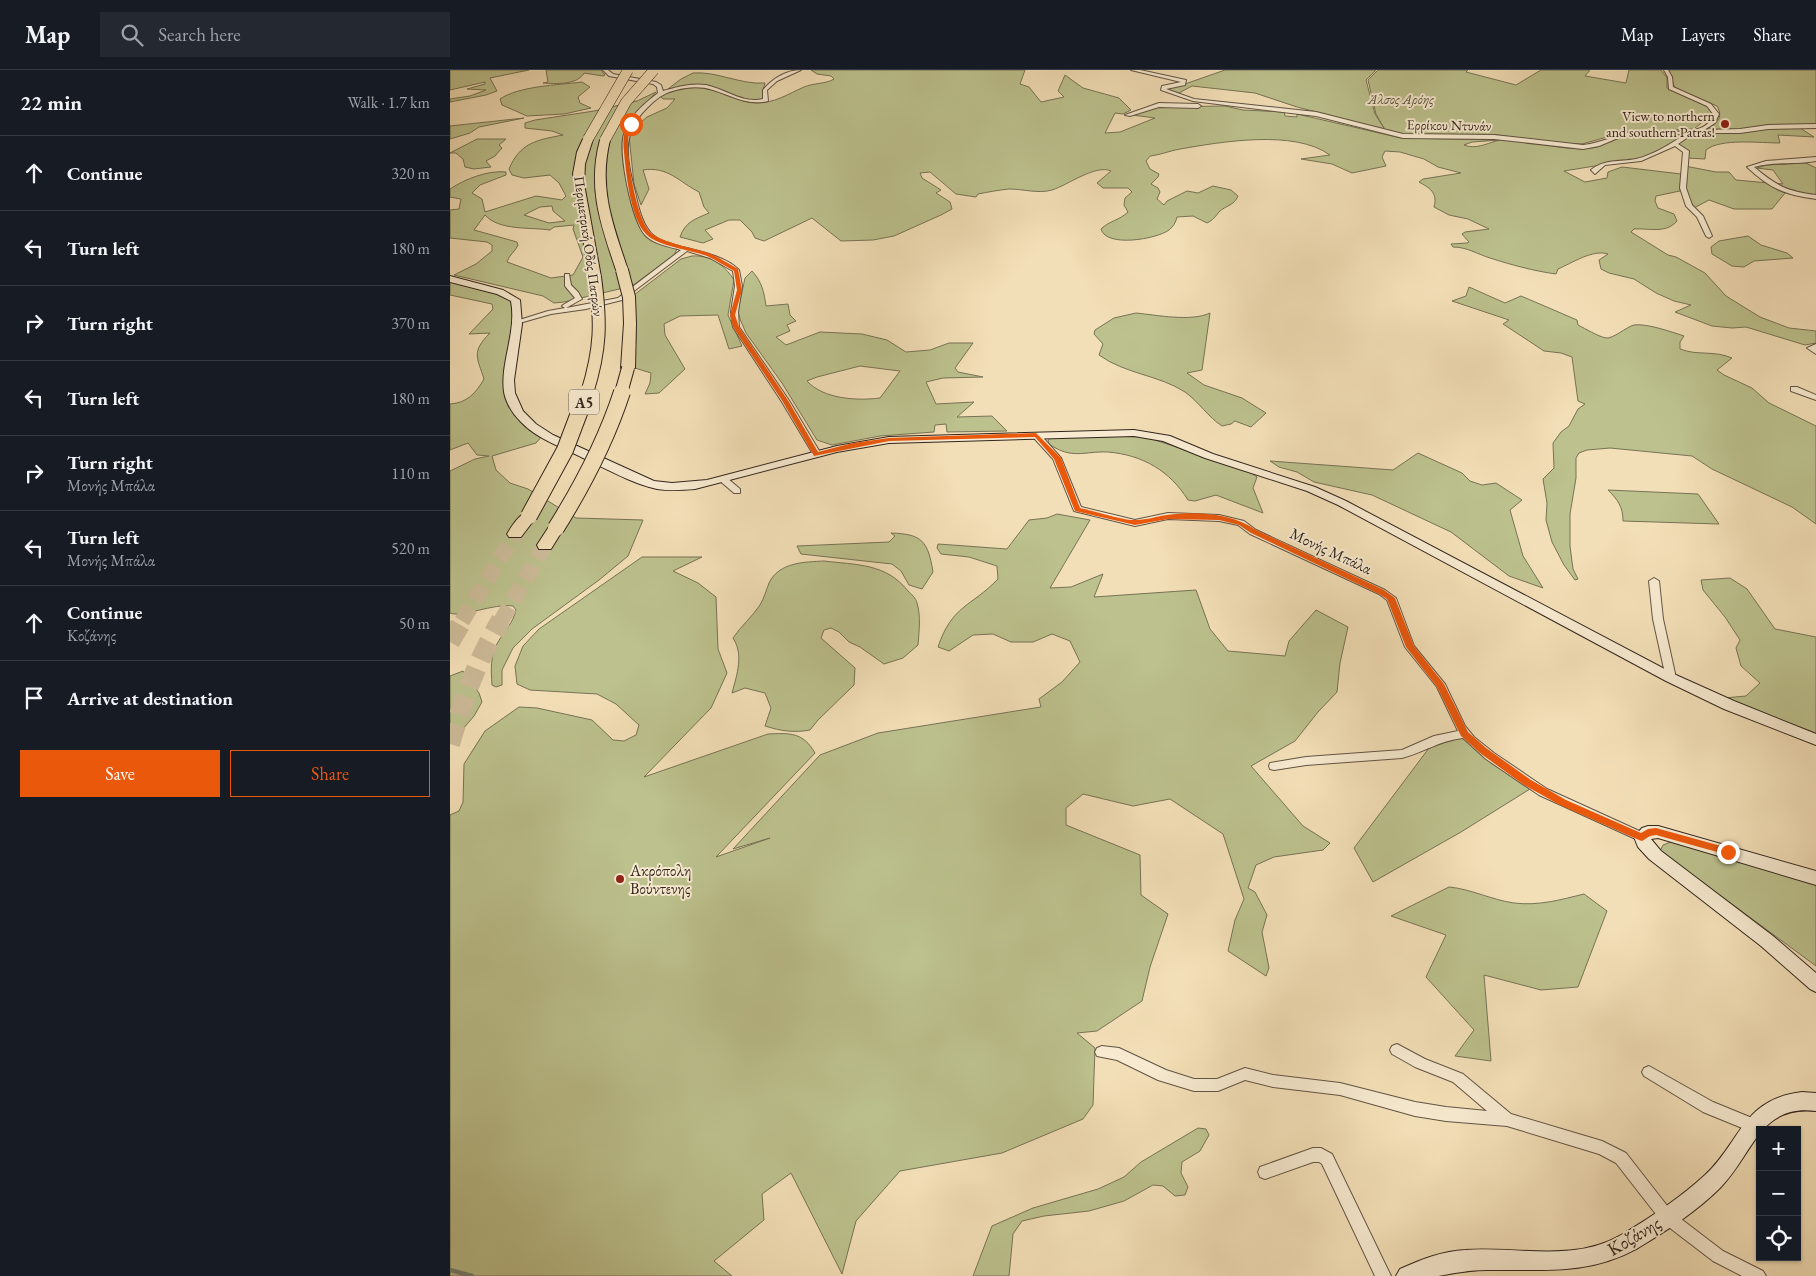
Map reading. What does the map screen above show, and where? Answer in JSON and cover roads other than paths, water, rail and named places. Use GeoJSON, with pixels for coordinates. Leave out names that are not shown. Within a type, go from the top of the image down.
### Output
{"type":"FeatureCollection","features":[{"type":"Feature","properties":{"kind":"highway","name":"Περιμετρική Οδός Πατρών"},"geometry":{"type":"LineString","coordinates":[[515,534],[529,516],[564,452],[588,390],[600,331],[600,307],[588,230],[578,184],[580,162],[588,139],[628,70]]}},
{"type":"Feature","properties":{"kind":"highway","name":"Περιμετρική Οδός Πατρών"},"geometry":{"type":"LineString","coordinates":[[545,544],[587,478],[616,411],[628,368],[629,297],[605,219],[598,185],[600,154],[605,140],[626,102],[654,70]]}},
{"type":"Feature","properties":{"kind":"street"},"geometry":{"type":"LineString","coordinates":[[605,70],[612,75],[654,83],[659,86],[661,93]]}},
{"type":"Feature","properties":{"kind":"street"},"geometry":{"type":"LineString","coordinates":[[799,70],[769,84],[765,90],[766,100],[760,102],[746,101],[720,90],[699,86],[661,93],[631,124],[626,134],[629,178],[640,221],[648,234],[686,249],[711,256],[736,270],[740,290],[732,315],[736,327],[786,402],[817,454]]}},
{"type":"Feature","properties":{"kind":"street","name":"Ερρίκου Ντυνάν"},"geometry":{"type":"LineString","coordinates":[[1133,70],[1184,81],[1184,83],[1166,87],[1163,90],[1189,100],[1316,114],[1403,136],[1494,137],[1569,146],[1597,145],[1617,137],[1632,134],[1743,131],[1768,127],[1816,126]]}},
{"type":"Feature","properties":{"kind":"street"},"geometry":{"type":"LineString","coordinates":[[1595,172],[1594,170],[1600,165],[1639,160],[1675,144],[1688,134],[1714,122],[1715,112],[1709,105],[1671,88],[1670,76],[1666,70]]}},
{"type":"Feature","properties":{"kind":"street"},"geometry":{"type":"LineString","coordinates":[[1128,115],[1152,106],[1166,104],[1228,105],[1248,110],[1259,108]]}},
{"type":"Feature","properties":{"kind":"street"},"geometry":{"type":"LineString","coordinates":[[1675,144],[1686,151],[1683,188],[1689,206],[1700,216],[1709,236]]}},
{"type":"Feature","properties":{"kind":"street"},"geometry":{"type":"LineString","coordinates":[[1816,159],[1802,162],[1760,163],[1750,167],[1774,186],[1793,194],[1816,198]]}},
{"type":"Feature","properties":{"kind":"street"},"geometry":{"type":"LineString","coordinates":[[550,312],[586,307],[620,299],[686,249]]}},
{"type":"Feature","properties":{"kind":"street"},"geometry":{"type":"LineString","coordinates":[[516,322],[550,312],[579,299],[576,293],[568,286],[567,275]]}},
{"type":"Feature","properties":{"kind":"street"},"geometry":{"type":"LineString","coordinates":[[450,280],[511,296],[516,302],[510,394],[517,411],[532,426],[547,436],[652,484],[675,487],[723,479],[853,445],[889,440],[1134,433],[1166,438],[1209,456],[1315,491],[1392,528],[1671,678],[1717,700],[1816,740]]}},
{"type":"Feature","properties":{"kind":"street"},"geometry":{"type":"LineString","coordinates":[[1816,346],[1811,348],[1816,352]]}},
{"type":"Feature","properties":{"kind":"street"},"geometry":{"type":"LineString","coordinates":[[1794,389],[1816,398]]}},
{"type":"Feature","properties":{"kind":"street","name":"Μονής Μπάλα"},"geometry":{"type":"LineString","coordinates":[[1036,435],[1057,458],[1077,509],[1135,523],[1175,516],[1230,520],[1241,523],[1254,532],[1382,592],[1391,598],[1410,647],[1441,686],[1464,734],[1490,756],[1543,792],[1642,837]]}},
{"type":"Feature","properties":{"kind":"street"},"geometry":{"type":"LineString","coordinates":[[723,479],[737,491]]}},
{"type":"Feature","properties":{"kind":"street"},"geometry":{"type":"LineString","coordinates":[[1654,581],[1658,619],[1671,678]]}},
{"type":"Feature","properties":{"kind":"street"},"geometry":{"type":"LineString","coordinates":[[1274,766],[1304,761],[1400,754],[1419,750],[1440,738],[1464,734]]}},
{"type":"Feature","properties":{"kind":"street"},"geometry":{"type":"LineString","coordinates":[[1816,878],[1658,832],[1650,832],[1642,837],[1644,843],[1655,855],[1767,941],[1816,984]]}},
{"type":"Feature","properties":{"kind":"street"},"geometry":{"type":"LineString","coordinates":[[1397,1050],[1420,1063],[1458,1078],[1506,1120]]}},
{"type":"Feature","properties":{"kind":"street"},"geometry":{"type":"LineString","coordinates":[[1102,1052],[1119,1054],[1163,1076],[1194,1085],[1218,1085],[1245,1074],[1273,1081],[1348,1090],[1402,1106],[1428,1111],[1506,1120],[1602,1148],[1621,1158],[1667,1216],[1718,1256],[1758,1276]]}},
{"type":"Feature","properties":{"kind":"street"},"geometry":{"type":"LineString","coordinates":[[1649,1072],[1708,1107],[1752,1125]]}},
{"type":"Feature","properties":{"kind":"street","name":"Κοζάνης"},"geometry":{"type":"LineString","coordinates":[[1407,1276],[1433,1272],[1473,1259],[1556,1262],[1594,1258],[1628,1243],[1677,1211],[1716,1179],[1752,1125],[1761,1116],[1788,1103],[1801,1100],[1816,1102]]}},
{"type":"Feature","properties":{"kind":"street"},"geometry":{"type":"LineString","coordinates":[[1265,1172],[1313,1155],[1321,1155],[1327,1159],[1383,1276]]}},
{"type":"Feature","properties":{"kind":"waterway"},"geometry":{"type":"LineString","coordinates":[[450,1270],[472,1276]]}},
{"type":"Feature","properties":{"kind":"tunnel"},"geometry":{"type":"LineString","coordinates":[[462,621],[515,534]]}},
{"type":"Feature","properties":{"kind":"tunnel"},"geometry":{"type":"LineString","coordinates":[[501,621],[545,545]]}},
{"type":"Feature","properties":{"kind":"tunnel"},"geometry":{"type":"LineString","coordinates":[[450,642],[463,620]]}},
{"type":"Feature","properties":{"kind":"tunnel"},"geometry":{"type":"LineString","coordinates":[[450,744],[471,680],[501,620]]}},
{"type":"Feature","properties":{"kind":"place","name":"View to northern and southern Patras!"},"geometry":{"type":"Point","coordinates":[1725,124]}},
{"type":"Feature","properties":{"kind":"place","name":"Ακρόπολη Βούντενης"},"geometry":{"type":"Point","coordinates":[620,879]}},
{"type":"Feature","properties":{"kind":"park label","name":"Άλσος Αρόης"},"geometry":{"type":"Point","coordinates":[1401,99]}}]}
